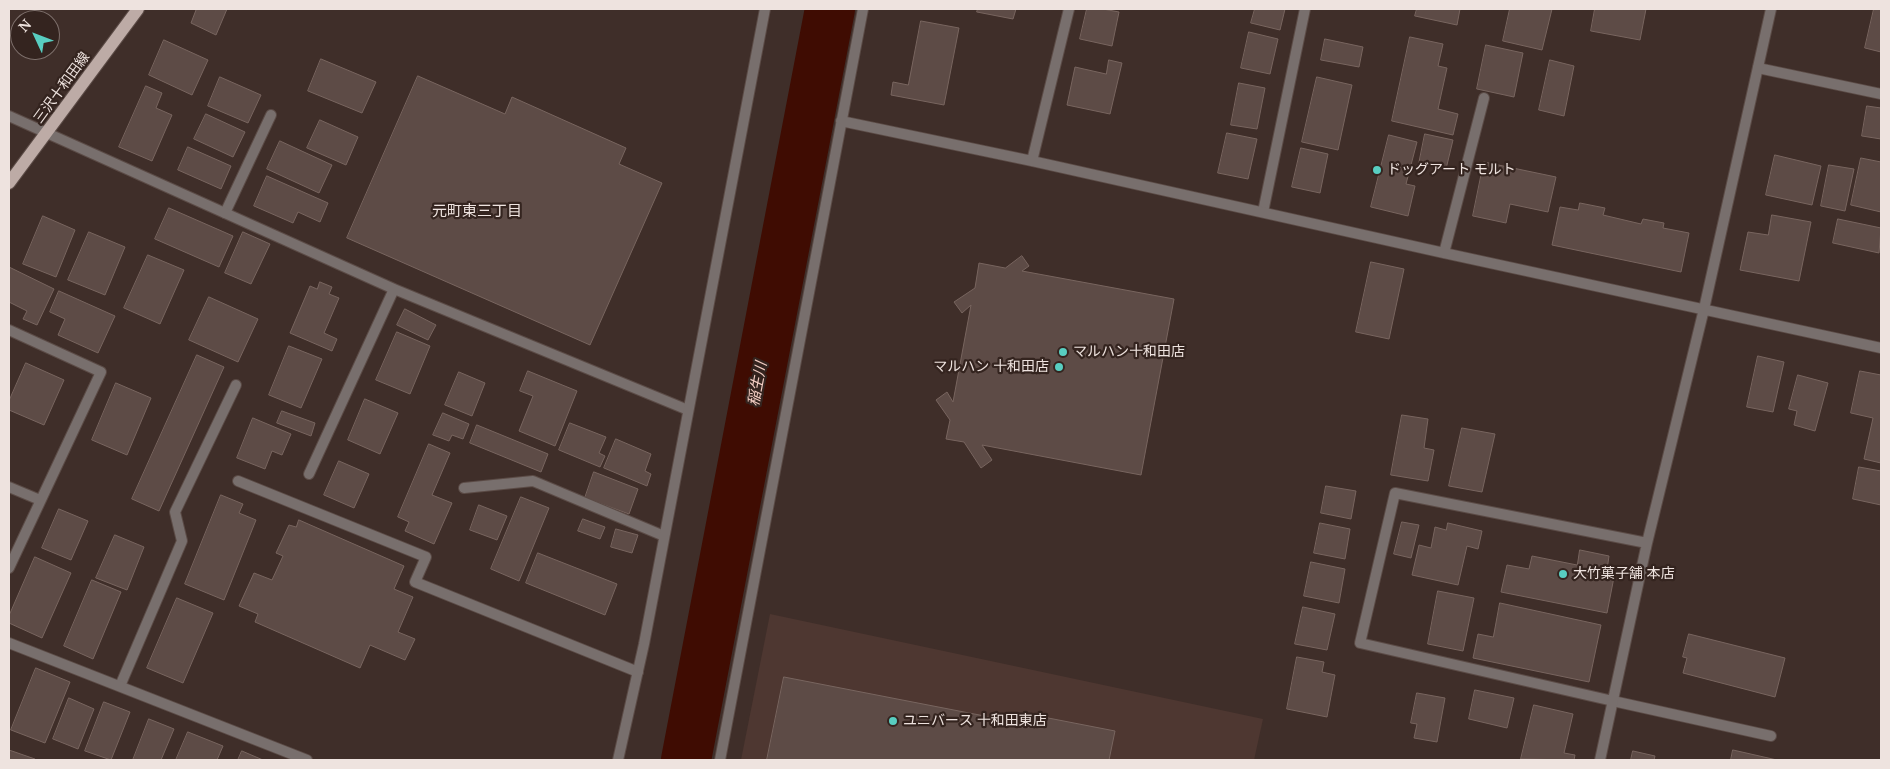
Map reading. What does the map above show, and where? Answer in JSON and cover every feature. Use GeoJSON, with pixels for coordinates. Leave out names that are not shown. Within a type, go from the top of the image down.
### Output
{"type":"FeatureCollection","features":[{"type":"Feature","properties":{"kind":"main road","name":"三沢十和田線"},"geometry":{"type":"LineString","coordinates":[[9,183],[138,9]]}},
{"type":"Feature","properties":{"kind":"street"},"geometry":{"type":"LineString","coordinates":[[618,760],[638,672],[765,9]]}},
{"type":"Feature","properties":{"kind":"street"},"geometry":{"type":"LineString","coordinates":[[720,760],[863,9]]}},
{"type":"Feature","properties":{"kind":"street"},"geometry":{"type":"LineString","coordinates":[[1032,161],[1069,9]]}},
{"type":"Feature","properties":{"kind":"street"},"geometry":{"type":"LineString","coordinates":[[1263,212],[1305,9]]}},
{"type":"Feature","properties":{"kind":"street"},"geometry":{"type":"LineString","coordinates":[[1600,760],[1647,543],[1704,309],[1771,9]]}},
{"type":"Feature","properties":{"kind":"street"},"geometry":{"type":"LineString","coordinates":[[1758,68],[1881,94]]}},
{"type":"Feature","properties":{"kind":"street"},"geometry":{"type":"LineString","coordinates":[[1444,253],[1484,98]]}},
{"type":"Feature","properties":{"kind":"street"},"geometry":{"type":"LineString","coordinates":[[225,213],[270,115]]}},
{"type":"Feature","properties":{"kind":"street"},"geometry":{"type":"LineString","coordinates":[[9,116],[394,289],[688,410]]}},
{"type":"Feature","properties":{"kind":"street"},"geometry":{"type":"LineString","coordinates":[[841,122],[1032,161],[1881,348]]}},
{"type":"Feature","properties":{"kind":"street"},"geometry":{"type":"LineString","coordinates":[[309,474],[394,289]]}},
{"type":"Feature","properties":{"kind":"street"},"geometry":{"type":"LineString","coordinates":[[9,330],[101,372],[9,568]]}},
{"type":"Feature","properties":{"kind":"street"},"geometry":{"type":"LineString","coordinates":[[120,686],[182,541],[175,512],[236,385]]}},
{"type":"Feature","properties":{"kind":"street"},"geometry":{"type":"LineString","coordinates":[[464,488],[533,480],[664,536]]}},
{"type":"Feature","properties":{"kind":"street"},"geometry":{"type":"LineString","coordinates":[[238,481],[426,557],[415,582],[638,672]]}},
{"type":"Feature","properties":{"kind":"street"},"geometry":{"type":"LineString","coordinates":[[9,487],[40,500]]}},
{"type":"Feature","properties":{"kind":"street"},"geometry":{"type":"LineString","coordinates":[[1647,543],[1395,493],[1360,643],[1771,736]]}},
{"type":"Feature","properties":{"kind":"street"},"geometry":{"type":"LineString","coordinates":[[9,642],[307,760]]}},
{"type":"Feature","properties":{"kind":"shaded area"},"geometry":{"type":"Polygon","coordinates":[[[770,614],[1263,719],[1254,760],[741,760],[770,614]]]}},
{"type":"Feature","properties":{"kind":"building"},"geometry":{"type":"Polygon","coordinates":[[[193,9],[227,9],[216,35],[191,23],[196,10],[193,9]]]}},
{"type":"Feature","properties":{"kind":"building"},"geometry":{"type":"Polygon","coordinates":[[[978,9],[1016,9],[1013,19],[977,12],[978,9]]]}},
{"type":"Feature","properties":{"kind":"building"},"geometry":{"type":"Polygon","coordinates":[[[1087,9],[1119,12],[1112,46],[1080,39],[1087,9]]]}},
{"type":"Feature","properties":{"kind":"building"},"geometry":{"type":"Polygon","coordinates":[[[1255,9],[1285,9],[1280,30],[1251,23],[1255,9]]]}},
{"type":"Feature","properties":{"kind":"building"},"geometry":{"type":"Polygon","coordinates":[[[1417,9],[1460,9],[1457,25],[1415,16],[1417,9]]]}},
{"type":"Feature","properties":{"kind":"building"},"geometry":{"type":"Polygon","coordinates":[[[1510,9],[1552,9],[1542,50],[1503,41],[1510,9]]]}},
{"type":"Feature","properties":{"kind":"building"},"geometry":{"type":"Polygon","coordinates":[[[1595,9],[1646,9],[1640,40],[1591,31],[1595,9]]]}},
{"type":"Feature","properties":{"kind":"building"},"geometry":{"type":"Polygon","coordinates":[[[1874,9],[1881,9],[1881,52],[1865,48],[1874,9]]]}},
{"type":"Feature","properties":{"kind":"building"},"geometry":{"type":"Polygon","coordinates":[[[921,21],[959,28],[944,105],[891,95],[893,82],[908,85],[921,21]]]}},
{"type":"Feature","properties":{"kind":"building"},"geometry":{"type":"Polygon","coordinates":[[[1249,32],[1278,39],[1270,74],[1241,68],[1249,32]]]}},
{"type":"Feature","properties":{"kind":"building"},"geometry":{"type":"Polygon","coordinates":[[[1410,37],[1443,44],[1438,66],[1447,68],[1438,109],[1458,114],[1453,135],[1392,121],[1410,37]]]}},
{"type":"Feature","properties":{"kind":"building"},"geometry":{"type":"Polygon","coordinates":[[[1325,39],[1363,47],[1359,67],[1321,60],[1325,39]]]}},
{"type":"Feature","properties":{"kind":"building"},"geometry":{"type":"Polygon","coordinates":[[[164,40],[208,60],[192,95],[149,75],[164,40]]]}},
{"type":"Feature","properties":{"kind":"building"},"geometry":{"type":"Polygon","coordinates":[[[1486,45],[1523,53],[1514,97],[1477,89],[1486,45]]]}},
{"type":"Feature","properties":{"kind":"building"},"geometry":{"type":"Polygon","coordinates":[[[321,59],[376,82],[362,113],[308,91],[321,59]]]}},
{"type":"Feature","properties":{"kind":"building"},"geometry":{"type":"Polygon","coordinates":[[[1109,60],[1122,63],[1110,114],[1067,105],[1075,67],[1106,74],[1109,60]]]}},
{"type":"Feature","properties":{"kind":"building"},"geometry":{"type":"Polygon","coordinates":[[[1550,60],[1574,66],[1564,116],[1539,110],[1550,60]]]}},
{"type":"Feature","properties":{"kind":"building"},"geometry":{"type":"Polygon","coordinates":[[[418,76],[505,114],[512,97],[626,148],[619,164],[662,183],[590,345],[347,238],[418,76]]]}},
{"type":"Feature","properties":{"kind":"building"},"geometry":{"type":"Polygon","coordinates":[[[220,77],[261,95],[248,123],[208,106],[220,77]]]}},
{"type":"Feature","properties":{"kind":"building"},"geometry":{"type":"Polygon","coordinates":[[[1317,77],[1352,85],[1338,150],[1302,142],[1317,77]]]}},
{"type":"Feature","properties":{"kind":"building"},"geometry":{"type":"Polygon","coordinates":[[[1239,83],[1265,88],[1257,129],[1231,125],[1239,83]]]}},
{"type":"Feature","properties":{"kind":"building"},"geometry":{"type":"Polygon","coordinates":[[[146,86],[162,93],[156,108],[172,115],[152,161],[119,147],[146,86]]]}},
{"type":"Feature","properties":{"kind":"building"},"geometry":{"type":"Polygon","coordinates":[[[1867,106],[1881,108],[1881,139],[1862,136],[1867,106]]]}},
{"type":"Feature","properties":{"kind":"building"},"geometry":{"type":"Polygon","coordinates":[[[206,114],[245,132],[233,157],[194,139],[206,114]]]}},
{"type":"Feature","properties":{"kind":"building"},"geometry":{"type":"Polygon","coordinates":[[[320,120],[358,137],[346,165],[307,148],[320,120]]]}},
{"type":"Feature","properties":{"kind":"building"},"geometry":{"type":"Polygon","coordinates":[[[1227,133],[1257,139],[1248,179],[1218,173],[1227,133]]]}},
{"type":"Feature","properties":{"kind":"building"},"geometry":{"type":"Polygon","coordinates":[[[1425,134],[1453,140],[1446,169],[1419,164],[1425,134]]]}},
{"type":"Feature","properties":{"kind":"building"},"geometry":{"type":"Polygon","coordinates":[[[1389,135],[1417,142],[1406,184],[1415,186],[1408,216],[1371,207],[1389,135]]]}},
{"type":"Feature","properties":{"kind":"building"},"geometry":{"type":"Polygon","coordinates":[[[280,141],[332,165],[319,193],[267,169],[280,141]]]}},
{"type":"Feature","properties":{"kind":"building"},"geometry":{"type":"Polygon","coordinates":[[[188,147],[231,166],[221,189],[178,170],[188,147]]]}},
{"type":"Feature","properties":{"kind":"building"},"geometry":{"type":"Polygon","coordinates":[[[1301,148],[1328,154],[1320,193],[1292,187],[1301,148]]]}},
{"type":"Feature","properties":{"kind":"building"},"geometry":{"type":"Polygon","coordinates":[[[1775,155],[1821,166],[1812,205],[1766,195],[1775,155]]]}},
{"type":"Feature","properties":{"kind":"building"},"geometry":{"type":"Polygon","coordinates":[[[1861,158],[1881,162],[1881,212],[1851,205],[1861,158]]]}},
{"type":"Feature","properties":{"kind":"building"},"geometry":{"type":"Polygon","coordinates":[[[1484,162],[1556,177],[1548,212],[1510,204],[1506,223],[1473,216],[1484,162]]]}},
{"type":"Feature","properties":{"kind":"building"},"geometry":{"type":"Polygon","coordinates":[[[1829,165],[1854,169],[1845,211],[1821,206],[1829,165]]]}},
{"type":"Feature","properties":{"kind":"building"},"geometry":{"type":"Polygon","coordinates":[[[267,176],[328,203],[320,222],[298,212],[293,223],[254,206],[267,176]]]}},
{"type":"Feature","properties":{"kind":"building"},"geometry":{"type":"Polygon","coordinates":[[[1580,203],[1605,208],[1603,215],[1641,224],[1643,219],[1664,223],[1663,228],[1689,233],[1681,272],[1552,245],[1560,207],[1578,210],[1580,203]]]}},
{"type":"Feature","properties":{"kind":"building"},"geometry":{"type":"Polygon","coordinates":[[[169,208],[233,236],[219,267],[155,239],[169,208]]]}},
{"type":"Feature","properties":{"kind":"building"},"geometry":{"type":"Polygon","coordinates":[[[1772,215],[1811,222],[1799,281],[1740,270],[1748,232],[1768,235],[1772,215]]]}},
{"type":"Feature","properties":{"kind":"building"},"geometry":{"type":"Polygon","coordinates":[[[43,216],[75,230],[56,277],[23,264],[43,216]]]}},
{"type":"Feature","properties":{"kind":"building"},"geometry":{"type":"Polygon","coordinates":[[[1838,219],[1881,228],[1879,253],[1833,243],[1838,219]]]}},
{"type":"Feature","properties":{"kind":"building"},"geometry":{"type":"Polygon","coordinates":[[[89,232],[125,247],[105,295],[68,280],[89,232]]]}},
{"type":"Feature","properties":{"kind":"building"},"geometry":{"type":"Polygon","coordinates":[[[243,232],[270,244],[251,284],[225,273],[243,232]]]}},
{"type":"Feature","properties":{"kind":"building"},"geometry":{"type":"Polygon","coordinates":[[[148,255],[184,270],[160,324],[124,308],[148,255]]]}},
{"type":"Feature","properties":{"kind":"building","name":"マルハン十和田店"},"geometry":{"type":"Polygon","coordinates":[[[1022,256],[1029,266],[1022,271],[1174,299],[1141,475],[982,445],[992,460],[981,468],[964,442],[946,439],[950,420],[936,400],[947,392],[953,402],[971,305],[962,313],[954,302],[975,288],[979,263],[1005,268],[1022,256]]]}},
{"type":"Feature","properties":{"kind":"building"},"geometry":{"type":"Polygon","coordinates":[[[1371,262],[1404,269],[1389,339],[1356,332],[1371,262]]]}},
{"type":"Feature","properties":{"kind":"building"},"geometry":{"type":"Polygon","coordinates":[[[9,267],[54,289],[37,325],[23,319],[27,311],[9,302],[9,267]]]}},
{"type":"Feature","properties":{"kind":"building"},"geometry":{"type":"Polygon","coordinates":[[[320,282],[332,287],[329,294],[339,298],[324,333],[337,339],[332,351],[290,333],[310,286],[317,289],[320,282]]]}},
{"type":"Feature","properties":{"kind":"building"},"geometry":{"type":"Polygon","coordinates":[[[59,291],[115,316],[98,353],[58,335],[65,319],[50,312],[59,291]]]}},
{"type":"Feature","properties":{"kind":"building"},"geometry":{"type":"Polygon","coordinates":[[[209,297],[258,319],[238,362],[189,340],[209,297]]]}},
{"type":"Feature","properties":{"kind":"building"},"geometry":{"type":"Polygon","coordinates":[[[405,309],[436,325],[428,340],[397,325],[405,309]]]}},
{"type":"Feature","properties":{"kind":"building"},"geometry":{"type":"Polygon","coordinates":[[[397,332],[430,346],[410,394],[376,380],[397,332]]]}},
{"type":"Feature","properties":{"kind":"building"},"geometry":{"type":"Polygon","coordinates":[[[289,346],[322,359],[301,408],[269,395],[289,346]]]}},
{"type":"Feature","properties":{"kind":"building"},"geometry":{"type":"Polygon","coordinates":[[[197,355],[224,367],[159,511],[132,499],[197,355]]]}},
{"type":"Feature","properties":{"kind":"building"},"geometry":{"type":"Polygon","coordinates":[[[1758,356],[1784,362],[1773,412],[1747,407],[1758,356]]]}},
{"type":"Feature","properties":{"kind":"building"},"geometry":{"type":"Polygon","coordinates":[[[26,363],[64,380],[44,425],[9,410],[9,401],[26,363]]]}},
{"type":"Feature","properties":{"kind":"building"},"geometry":{"type":"Polygon","coordinates":[[[528,371],[577,391],[555,446],[519,431],[533,396],[520,391],[528,371]]]}},
{"type":"Feature","properties":{"kind":"building"},"geometry":{"type":"Polygon","coordinates":[[[1860,371],[1881,375],[1881,463],[1864,459],[1873,418],[1851,413],[1860,371]]]}},
{"type":"Feature","properties":{"kind":"building"},"geometry":{"type":"Polygon","coordinates":[[[459,372],[485,383],[472,416],[445,405],[459,372]]]}},
{"type":"Feature","properties":{"kind":"building"},"geometry":{"type":"Polygon","coordinates":[[[1798,375],[1828,383],[1815,431],[1794,425],[1797,411],[1789,409],[1798,375]]]}},
{"type":"Feature","properties":{"kind":"building"},"geometry":{"type":"Polygon","coordinates":[[[116,383],[151,398],[127,455],[92,440],[116,383]]]}},
{"type":"Feature","properties":{"kind":"building"},"geometry":{"type":"Polygon","coordinates":[[[365,399],[398,413],[380,454],[348,440],[365,399]]]}},
{"type":"Feature","properties":{"kind":"building"},"geometry":{"type":"Polygon","coordinates":[[[282,411],[315,423],[311,436],[277,423],[282,411]]]}},
{"type":"Feature","properties":{"kind":"building"},"geometry":{"type":"Polygon","coordinates":[[[443,413],[469,424],[463,439],[452,435],[449,441],[433,435],[443,413]]]}},
{"type":"Feature","properties":{"kind":"building"},"geometry":{"type":"Polygon","coordinates":[[[1402,415],[1428,419],[1424,448],[1434,450],[1428,481],[1391,475],[1402,415]]]}},
{"type":"Feature","properties":{"kind":"building"},"geometry":{"type":"Polygon","coordinates":[[[253,418],[291,434],[282,455],[272,451],[265,469],[237,458],[253,418]]]}},
{"type":"Feature","properties":{"kind":"building"},"geometry":{"type":"Polygon","coordinates":[[[570,423],[606,437],[599,453],[605,456],[600,467],[559,450],[570,423]]]}},
{"type":"Feature","properties":{"kind":"building"},"geometry":{"type":"Polygon","coordinates":[[[477,425],[548,454],[541,472],[470,443],[477,425]]]}},
{"type":"Feature","properties":{"kind":"building"},"geometry":{"type":"Polygon","coordinates":[[[1462,428],[1495,434],[1482,492],[1449,486],[1462,428]]]}},
{"type":"Feature","properties":{"kind":"building"},"geometry":{"type":"Polygon","coordinates":[[[616,439],[651,454],[645,471],[651,474],[647,486],[604,468],[616,439]]]}},
{"type":"Feature","properties":{"kind":"building"},"geometry":{"type":"Polygon","coordinates":[[[429,444],[450,453],[432,495],[452,503],[434,544],[405,531],[409,522],[398,517],[429,444]]]}},
{"type":"Feature","properties":{"kind":"building"},"geometry":{"type":"Polygon","coordinates":[[[339,461],[369,474],[354,508],[324,495],[339,461]]]}},
{"type":"Feature","properties":{"kind":"building"},"geometry":{"type":"Polygon","coordinates":[[[1859,467],[1881,471],[1881,505],[1853,499],[1859,467]]]}},
{"type":"Feature","properties":{"kind":"building"},"geometry":{"type":"Polygon","coordinates":[[[594,472],[638,489],[629,514],[585,498],[594,472]]]}},
{"type":"Feature","properties":{"kind":"building"},"geometry":{"type":"Polygon","coordinates":[[[1326,486],[1356,491],[1351,519],[1321,513],[1326,486]]]}},
{"type":"Feature","properties":{"kind":"building"},"geometry":{"type":"Polygon","coordinates":[[[221,495],[243,504],[239,513],[256,520],[224,600],[185,584],[221,495]]]}},
{"type":"Feature","properties":{"kind":"building"},"geometry":{"type":"Polygon","coordinates":[[[521,497],[549,508],[519,581],[491,569],[521,497]]]}},
{"type":"Feature","properties":{"kind":"building"},"geometry":{"type":"Polygon","coordinates":[[[479,505],[507,516],[497,540],[470,530],[479,505]]]}},
{"type":"Feature","properties":{"kind":"building"},"geometry":{"type":"Polygon","coordinates":[[[59,509],[88,521],[71,560],[42,548],[59,509]]]}},
{"type":"Feature","properties":{"kind":"building"},"geometry":{"type":"Polygon","coordinates":[[[583,519],[605,527],[600,539],[578,531],[583,519]]]}},
{"type":"Feature","properties":{"kind":"building"},"geometry":{"type":"Polygon","coordinates":[[[299,520],[404,566],[394,589],[413,597],[398,632],[415,639],[405,660],[370,645],[360,668],[255,622],[258,614],[239,606],[254,573],[272,580],[283,556],[276,553],[289,525],[296,527],[299,520]]]}},
{"type":"Feature","properties":{"kind":"building"},"geometry":{"type":"Polygon","coordinates":[[[1402,522],[1419,525],[1411,558],[1394,554],[1402,522]]]}},
{"type":"Feature","properties":{"kind":"building"},"geometry":{"type":"Polygon","coordinates":[[[1320,523],[1350,529],[1345,559],[1314,553],[1320,523]]]}},
{"type":"Feature","properties":{"kind":"building"},"geometry":{"type":"Polygon","coordinates":[[[1448,523],[1482,531],[1478,549],[1467,546],[1458,585],[1412,575],[1419,545],[1431,548],[1435,527],[1446,530],[1448,523]]]}},
{"type":"Feature","properties":{"kind":"building"},"geometry":{"type":"Polygon","coordinates":[[[616,529],[638,535],[632,553],[611,547],[616,529]]]}},
{"type":"Feature","properties":{"kind":"building"},"geometry":{"type":"Polygon","coordinates":[[[115,535],[144,547],[127,590],[96,578],[115,535]]]}},
{"type":"Feature","properties":{"kind":"building"},"geometry":{"type":"Polygon","coordinates":[[[1580,550],[1609,556],[1607,570],[1615,572],[1607,613],[1501,592],[1507,565],[1529,569],[1532,556],[1577,565],[1580,550]]]}},
{"type":"Feature","properties":{"kind":"building"},"geometry":{"type":"Polygon","coordinates":[[[538,553],[617,584],[605,615],[526,583],[538,553]]]}},
{"type":"Feature","properties":{"kind":"building"},"geometry":{"type":"Polygon","coordinates":[[[35,557],[71,573],[42,638],[9,623],[9,616],[35,557]]]}},
{"type":"Feature","properties":{"kind":"building"},"geometry":{"type":"Polygon","coordinates":[[[1311,562],[1345,569],[1339,603],[1304,596],[1311,562]]]}},
{"type":"Feature","properties":{"kind":"building"},"geometry":{"type":"Polygon","coordinates":[[[92,580],[121,592],[93,659],[64,646],[92,580]]]}},
{"type":"Feature","properties":{"kind":"building"},"geometry":{"type":"Polygon","coordinates":[[[1438,591],[1474,598],[1463,651],[1428,644],[1438,591]]]}},
{"type":"Feature","properties":{"kind":"building"},"geometry":{"type":"Polygon","coordinates":[[[177,598],[213,613],[183,683],[147,668],[177,598]]]}},
{"type":"Feature","properties":{"kind":"building"},"geometry":{"type":"Polygon","coordinates":[[[1500,603],[1601,625],[1589,682],[1473,658],[1478,634],[1493,637],[1500,603]]]}},
{"type":"Feature","properties":{"kind":"building"},"geometry":{"type":"Polygon","coordinates":[[[1303,607],[1335,614],[1327,650],[1295,644],[1303,607]]]}},
{"type":"Feature","properties":{"kind":"building"},"geometry":{"type":"Polygon","coordinates":[[[1689,634],[1785,658],[1775,697],[1683,673],[1687,658],[1683,657],[1689,634]]]}},
{"type":"Feature","properties":{"kind":"building"},"geometry":{"type":"Polygon","coordinates":[[[1297,657],[1324,662],[1322,672],[1335,675],[1327,717],[1287,709],[1297,657]]]}},
{"type":"Feature","properties":{"kind":"building"},"geometry":{"type":"Polygon","coordinates":[[[36,668],[70,682],[45,743],[11,730],[36,668]]]}},
{"type":"Feature","properties":{"kind":"building","name":"ユニバース 十和田東店"},"geometry":{"type":"Polygon","coordinates":[[[784,677],[1036,726],[1038,716],[1115,731],[1109,760],[767,760],[784,677]]]}},
{"type":"Feature","properties":{"kind":"building"},"geometry":{"type":"Polygon","coordinates":[[[1475,690],[1514,698],[1507,728],[1469,719],[1475,690]]]}},
{"type":"Feature","properties":{"kind":"building"},"geometry":{"type":"Polygon","coordinates":[[[1417,693],[1445,698],[1437,742],[1414,738],[1417,724],[1411,723],[1417,693]]]}},
{"type":"Feature","properties":{"kind":"building"},"geometry":{"type":"Polygon","coordinates":[[[69,698],[94,709],[78,749],[53,739],[69,698]]]}},
{"type":"Feature","properties":{"kind":"building"},"geometry":{"type":"Polygon","coordinates":[[[104,702],[130,712],[111,760],[85,751],[104,702]]]}},
{"type":"Feature","properties":{"kind":"building"},"geometry":{"type":"Polygon","coordinates":[[[1534,705],[1573,714],[1564,753],[1575,755],[1574,760],[1521,759],[1534,705]]]}},
{"type":"Feature","properties":{"kind":"building"},"geometry":{"type":"Polygon","coordinates":[[[149,719],[174,729],[161,760],[133,760],[149,719]]]}},
{"type":"Feature","properties":{"kind":"building"},"geometry":{"type":"Polygon","coordinates":[[[188,732],[223,746],[217,760],[176,760],[188,732]]]}},
{"type":"Feature","properties":{"kind":"building"},"geometry":{"type":"Polygon","coordinates":[[[9,750],[35,759],[9,760],[9,750]]]}},
{"type":"Feature","properties":{"kind":"building"},"geometry":{"type":"Polygon","coordinates":[[[1733,750],[1777,760],[1731,760],[1733,750]]]}},
{"type":"Feature","properties":{"kind":"building"},"geometry":{"type":"Polygon","coordinates":[[[242,751],[263,760],[238,760],[242,751]]]}},
{"type":"Feature","properties":{"kind":"building"},"geometry":{"type":"Polygon","coordinates":[[[1633,751],[1655,756],[1654,760],[1631,760],[1633,751]]]}},
{"type":"Feature","properties":{"kind":"waterway","name":"稲生川"},"geometry":{"type":"LineString","coordinates":[[686,760],[830,9]]}},
{"type":"Feature","properties":{"kind":"place","name":"ドッグアート モルト"},"geometry":{"type":"Point","coordinates":[1377,170]}},
{"type":"Feature","properties":{"kind":"place","name":"マルハン十和田店"},"geometry":{"type":"Point","coordinates":[1063,352]}},
{"type":"Feature","properties":{"kind":"place","name":"マルハン 十和田店"},"geometry":{"type":"Point","coordinates":[1059,367]}},
{"type":"Feature","properties":{"kind":"place","name":"大竹菓子舗 本店"},"geometry":{"type":"Point","coordinates":[1563,574]}},
{"type":"Feature","properties":{"kind":"place","name":"ユニバース 十和田東店"},"geometry":{"type":"Point","coordinates":[893,721]}},
{"type":"Feature","properties":{"kind":"district","name":"元町東三丁目"},"geometry":{"type":"Point","coordinates":[477,212]}}]}
